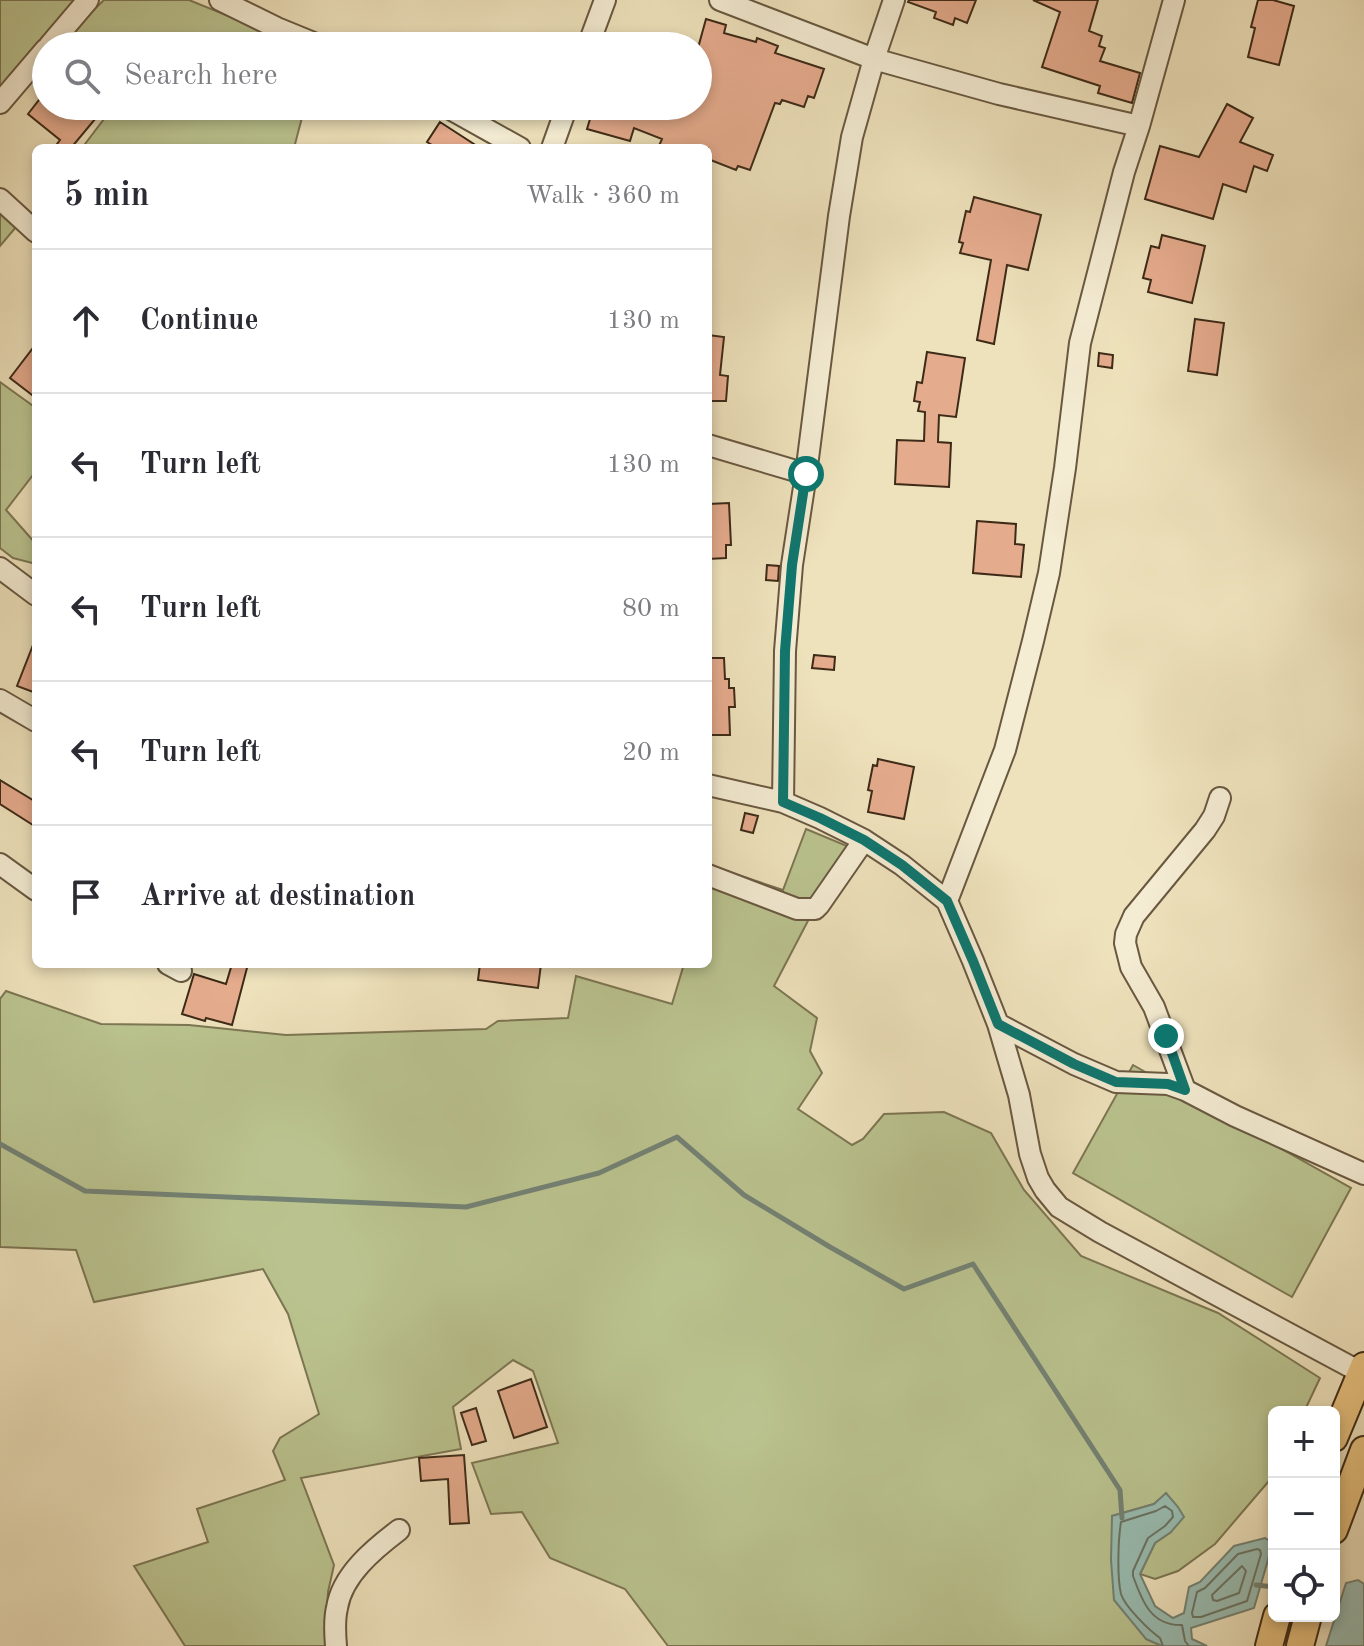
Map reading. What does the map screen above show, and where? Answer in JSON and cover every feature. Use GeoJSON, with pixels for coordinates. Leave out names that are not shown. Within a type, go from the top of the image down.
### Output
{"type":"FeatureCollection","features":[{"type":"Feature","properties":{"kind":"main road"},"geometry":{"type":"LineString","coordinates":[[1340,1423],[1362,1369]]}},
{"type":"Feature","properties":{"kind":"main road"},"geometry":{"type":"LineString","coordinates":[[1340,1514],[1364,1450]]}},
{"type":"Feature","properties":{"kind":"main road"},"geometry":{"type":"LineString","coordinates":[[1269,1646],[1275,1622]]}},
{"type":"Feature","properties":{"kind":"main road"},"geometry":{"type":"LineString","coordinates":[[1300,1646],[1306,1622]]}},
{"type":"Feature","properties":{"kind":"street"},"geometry":{"type":"LineString","coordinates":[[61,32],[88,0]]}},
{"type":"Feature","properties":{"kind":"street"},"geometry":{"type":"LineString","coordinates":[[593,32],[605,0]]}},
{"type":"Feature","properties":{"kind":"street"},"geometry":{"type":"LineString","coordinates":[[720,0],[874,59],[999,94],[1139,126]]}},
{"type":"Feature","properties":{"kind":"street"},"geometry":{"type":"LineString","coordinates":[[783,802],[785,651],[792,565],[839,216],[852,137],[894,0]]}},
{"type":"Feature","properties":{"kind":"street"},"geometry":{"type":"LineString","coordinates":[[947,901],[1005,750],[1033,641],[1051,558],[1080,343],[1124,172],[1174,0]]}},
{"type":"Feature","properties":{"kind":"street"},"geometry":{"type":"LineString","coordinates":[[235,3],[293,32]]}},
{"type":"Feature","properties":{"kind":"street"},"geometry":{"type":"LineString","coordinates":[[0,103],[32,66]]}},
{"type":"Feature","properties":{"kind":"street"},"geometry":{"type":"LineString","coordinates":[[470,120],[513,144]]}},
{"type":"Feature","properties":{"kind":"street"},"geometry":{"type":"LineString","coordinates":[[553,144],[562,120]]}},
{"type":"Feature","properties":{"kind":"street"},"geometry":{"type":"LineString","coordinates":[[0,199],[32,228]]}},
{"type":"Feature","properties":{"kind":"street"},"geometry":{"type":"LineString","coordinates":[[712,446],[806,474]]}},
{"type":"Feature","properties":{"kind":"street"},"geometry":{"type":"LineString","coordinates":[[0,568],[32,586]]}},
{"type":"Feature","properties":{"kind":"street"},"geometry":{"type":"LineString","coordinates":[[0,700],[32,719]]}},
{"type":"Feature","properties":{"kind":"street"},"geometry":{"type":"LineString","coordinates":[[712,786],[783,802],[820,818],[864,840],[947,901],[998,1024],[1019,1095],[1030,1154],[1038,1178],[1059,1207],[1100,1232],[1362,1369]]}},
{"type":"Feature","properties":{"kind":"street"},"geometry":{"type":"LineString","coordinates":[[1185,1090],[1154,1007],[1131,967],[1126,953],[1126,934],[1134,916],[1205,830],[1220,798]]}},
{"type":"Feature","properties":{"kind":"street"},"geometry":{"type":"LineString","coordinates":[[712,877],[797,909],[815,909],[864,840]]}},
{"type":"Feature","properties":{"kind":"street"},"geometry":{"type":"LineString","coordinates":[[0,864],[32,887]]}},
{"type":"Feature","properties":{"kind":"street"},"geometry":{"type":"LineString","coordinates":[[998,1024],[1116,1082],[1168,1084],[1185,1090],[1364,1174]]}},
{"type":"Feature","properties":{"kind":"street"},"geometry":{"type":"LineString","coordinates":[[336,1646],[337,1607],[345,1585],[367,1558],[399,1530]]}},
{"type":"Feature","properties":{"kind":"green space"},"geometry":{"type":"Polygon","coordinates":[[[0,0],[76,0],[51,32],[32,32],[32,56],[0,97],[0,0]]]}},
{"type":"Feature","properties":{"kind":"green space"},"geometry":{"type":"Polygon","coordinates":[[[104,0],[189,0],[268,32],[74,32],[104,0]]]}},
{"type":"Feature","properties":{"kind":"green space"},"geometry":{"type":"Polygon","coordinates":[[[103,120],[301,120],[295,144],[85,144],[103,120]]]}},
{"type":"Feature","properties":{"kind":"green space"},"geometry":{"type":"Polygon","coordinates":[[[0,213],[16,227],[0,246],[0,213]]]}},
{"type":"Feature","properties":{"kind":"green space"},"geometry":{"type":"Polygon","coordinates":[[[0,382],[32,405],[32,476],[6,510],[32,539],[32,563],[13,558],[0,548],[0,382]]]}},
{"type":"Feature","properties":{"kind":"green space"},"geometry":{"type":"Polygon","coordinates":[[[806,829],[847,846],[774,986],[817,1018],[810,1051],[822,1073],[798,1109],[852,1145],[863,1139],[884,1114],[944,1112],[991,1133],[1024,1190],[1081,1256],[1218,1313],[1320,1378],[1307,1406],[1268,1406],[1268,1482],[1215,1544],[1178,1571],[1155,1579],[1140,1574],[1155,1543],[1171,1532],[1166,1494],[1154,1504],[1112,1516],[1146,1639],[1162,1646],[668,1646],[625,1589],[550,1558],[522,1512],[491,1514],[472,1463],[558,1443],[533,1371],[513,1360],[453,1407],[461,1449],[301,1478],[334,1565],[328,1592],[325,1646],[185,1646],[134,1566],[208,1542],[197,1509],[285,1480],[273,1451],[280,1438],[319,1414],[288,1314],[263,1269],[94,1302],[76,1250],[0,1247],[0,999],[6,991],[101,1024],[189,1025],[286,1035],[486,1029],[498,1021],[568,1018],[576,976],[672,1004],[683,968],[712,968],[712,866],[783,890],[806,829]]]}},
{"type":"Feature","properties":{"kind":"green space"},"geometry":{"type":"Polygon","coordinates":[[[1133,1065],[1351,1188],[1292,1297],[1073,1173],[1133,1065]]]}},
{"type":"Feature","properties":{"kind":"water"},"geometry":{"type":"Polygon","coordinates":[[[1166,1493],[1184,1517],[1171,1532],[1155,1543],[1140,1574],[1155,1606],[1173,1618],[1184,1613],[1189,1587],[1200,1582],[1234,1546],[1268,1540],[1268,1560],[1254,1608],[1191,1628],[1192,1639],[1207,1646],[1162,1646],[1146,1639],[1114,1600],[1112,1516],[1154,1504],[1166,1493]]]}},
{"type":"Feature","properties":{"kind":"water"},"geometry":{"type":"Polygon","coordinates":[[[1358,1580],[1364,1584],[1364,1646],[1326,1646],[1334,1622],[1340,1622],[1340,1602],[1346,1583],[1358,1580]]]}},
{"type":"Feature","properties":{"kind":"building"},"geometry":{"type":"Polygon","coordinates":[[[909,0],[976,0],[967,23],[955,18],[953,25],[934,18],[936,12],[909,0]]]}},
{"type":"Feature","properties":{"kind":"building"},"geometry":{"type":"Polygon","coordinates":[[[1033,0],[1098,0],[1089,31],[1102,36],[1099,46],[1105,48],[1100,61],[1140,73],[1132,103],[1098,93],[1100,86],[1042,67],[1060,12],[1033,0]]]}},
{"type":"Feature","properties":{"kind":"building"},"geometry":{"type":"Polygon","coordinates":[[[1258,0],[1273,0],[1294,6],[1279,65],[1248,57],[1258,0]]]}},
{"type":"Feature","properties":{"kind":"building"},"geometry":{"type":"Polygon","coordinates":[[[706,19],[726,25],[724,33],[756,42],[757,38],[778,46],[775,53],[824,69],[814,98],[808,96],[804,107],[782,100],[780,104],[775,103],[750,170],[738,166],[736,170],[712,161],[712,144],[660,144],[662,139],[634,128],[630,141],[587,129],[590,120],[712,120],[712,32],[702,32],[706,19]]]}},
{"type":"Feature","properties":{"kind":"building"},"geometry":{"type":"Polygon","coordinates":[[[1227,104],[1253,118],[1240,142],[1273,155],[1267,171],[1254,166],[1246,192],[1223,184],[1213,219],[1145,199],[1160,146],[1199,157],[1227,104]]]}},
{"type":"Feature","properties":{"kind":"building"},"geometry":{"type":"Polygon","coordinates":[[[35,120],[94,120],[74,144],[57,144],[60,140],[35,120]]]}},
{"type":"Feature","properties":{"kind":"building"},"geometry":{"type":"Polygon","coordinates":[[[440,122],[474,144],[430,144],[427,142],[440,122]]]}},
{"type":"Feature","properties":{"kind":"building"},"geometry":{"type":"Polygon","coordinates":[[[974,197],[1041,215],[1028,270],[1007,265],[994,344],[977,340],[991,260],[960,253],[963,243],[959,242],[966,211],[970,212],[974,197]]]}},
{"type":"Feature","properties":{"kind":"building"},"geometry":{"type":"Polygon","coordinates":[[[1162,235],[1205,246],[1192,303],[1148,292],[1151,280],[1143,278],[1151,246],[1159,248],[1162,235]]]}},
{"type":"Feature","properties":{"kind":"building"},"geometry":{"type":"Polygon","coordinates":[[[1195,319],[1224,323],[1217,375],[1188,371],[1195,319]]]}},
{"type":"Feature","properties":{"kind":"building"},"geometry":{"type":"Polygon","coordinates":[[[712,336],[724,337],[720,375],[728,376],[726,401],[712,401],[712,336]]]}},
{"type":"Feature","properties":{"kind":"building"},"geometry":{"type":"Polygon","coordinates":[[[32,349],[32,395],[10,378],[32,349]]]}},
{"type":"Feature","properties":{"kind":"building"},"geometry":{"type":"Polygon","coordinates":[[[927,352],[965,358],[956,417],[939,415],[938,442],[951,443],[949,487],[895,484],[897,440],[924,441],[925,412],[918,411],[920,402],[914,401],[917,382],[922,383],[927,352]]]}},
{"type":"Feature","properties":{"kind":"building"},"geometry":{"type":"Polygon","coordinates":[[[1099,353],[1113,355],[1112,368],[1098,366],[1099,353]]]}},
{"type":"Feature","properties":{"kind":"building"},"geometry":{"type":"Polygon","coordinates":[[[729,503],[731,545],[726,545],[726,558],[712,559],[712,504],[729,503]]]}},
{"type":"Feature","properties":{"kind":"building"},"geometry":{"type":"Polygon","coordinates":[[[977,521],[1016,524],[1015,544],[1024,545],[1021,577],[973,573],[977,521]]]}},
{"type":"Feature","properties":{"kind":"building"},"geometry":{"type":"Polygon","coordinates":[[[767,565],[779,566],[778,581],[766,580],[767,565]]]}},
{"type":"Feature","properties":{"kind":"building"},"geometry":{"type":"Polygon","coordinates":[[[32,648],[32,692],[17,686],[32,648]]]}},
{"type":"Feature","properties":{"kind":"building"},"geometry":{"type":"Polygon","coordinates":[[[814,655],[835,657],[834,670],[812,668],[814,655]]]}},
{"type":"Feature","properties":{"kind":"building"},"geometry":{"type":"Polygon","coordinates":[[[712,658],[724,658],[725,679],[729,679],[729,688],[734,688],[735,707],[729,707],[730,735],[712,735],[712,658]]]}},
{"type":"Feature","properties":{"kind":"building"},"geometry":{"type":"Polygon","coordinates":[[[878,759],[914,767],[904,819],[868,812],[872,791],[868,790],[873,765],[877,766],[878,759]]]}},
{"type":"Feature","properties":{"kind":"building"},"geometry":{"type":"Polygon","coordinates":[[[0,780],[32,800],[32,824],[0,804],[0,780]]]}},
{"type":"Feature","properties":{"kind":"building"},"geometry":{"type":"Polygon","coordinates":[[[745,813],[758,816],[753,833],[741,830],[745,813]]]}},
{"type":"Feature","properties":{"kind":"building"},"geometry":{"type":"Polygon","coordinates":[[[231,968],[247,968],[232,1025],[182,1014],[194,974],[226,984],[231,968]]]}},
{"type":"Feature","properties":{"kind":"building"},"geometry":{"type":"Polygon","coordinates":[[[480,968],[540,968],[538,988],[478,980],[480,968]]]}},
{"type":"Feature","properties":{"kind":"building"},"geometry":{"type":"Polygon","coordinates":[[[531,1379],[547,1427],[514,1438],[498,1391],[531,1379]]]}},
{"type":"Feature","properties":{"kind":"building"},"geometry":{"type":"Polygon","coordinates":[[[476,1408],[486,1441],[472,1445],[461,1413],[476,1408]]]}},
{"type":"Feature","properties":{"kind":"building"},"geometry":{"type":"Polygon","coordinates":[[[464,1455],[469,1523],[450,1524],[448,1479],[421,1481],[419,1458],[464,1455]]]}},
{"type":"Feature","properties":{"kind":"waterway"},"geometry":{"type":"LineString","coordinates":[[0,1144],[85,1191],[466,1207],[599,1173],[677,1137],[744,1195],[904,1289],[973,1264],[1120,1490],[1122,1518]]}},
{"type":"Feature","properties":{"kind":"waterway"},"geometry":{"type":"LineString","coordinates":[[1256,1585],[1268,1586]]}},
{"type":"Feature","properties":{"kind":"route"},"geometry":{"type":"LineString","coordinates":[[806,474],[792,565],[785,651],[783,802],[864,840],[947,901],[998,1024],[1116,1082],[1168,1084],[1185,1090],[1166,1036]]}}]}
